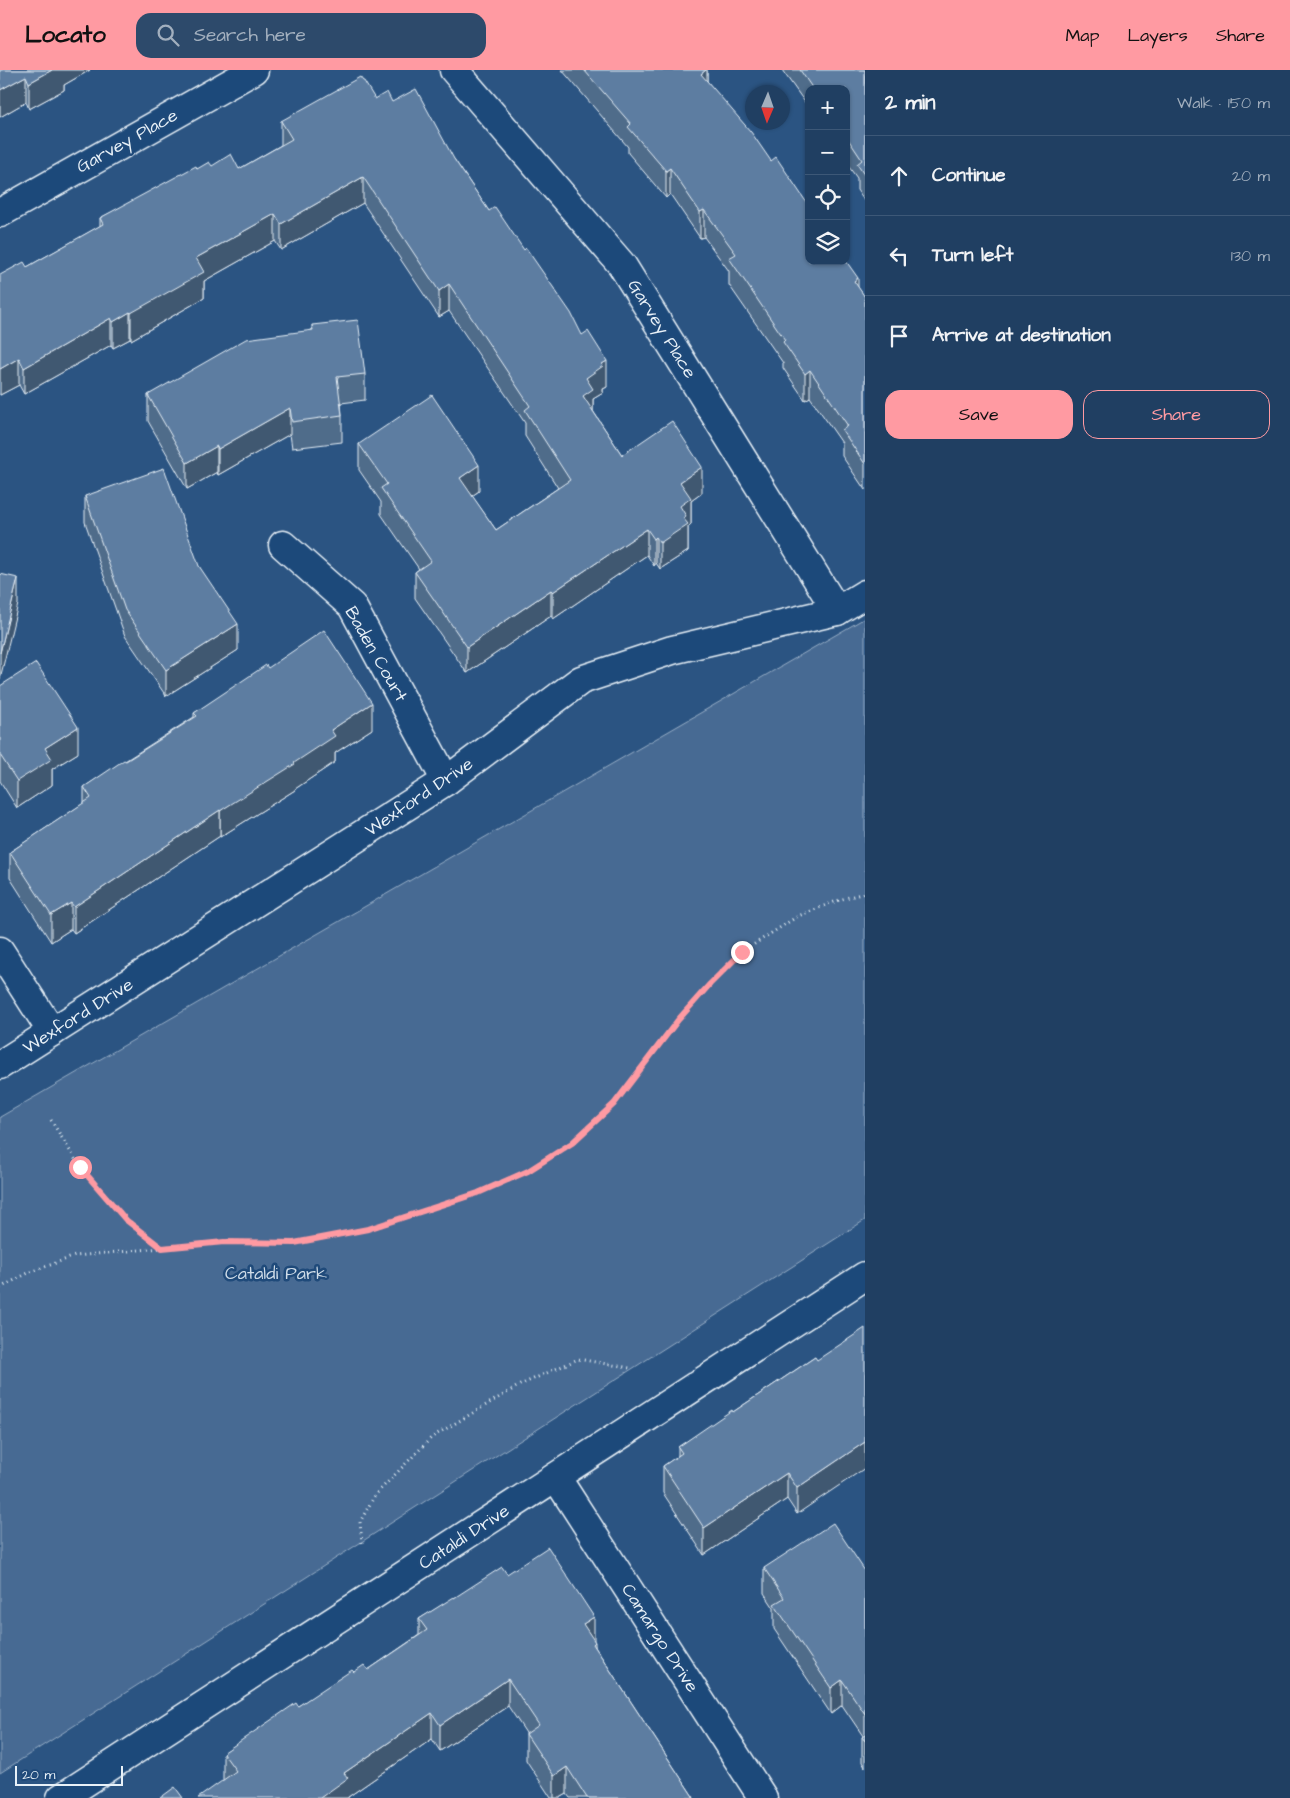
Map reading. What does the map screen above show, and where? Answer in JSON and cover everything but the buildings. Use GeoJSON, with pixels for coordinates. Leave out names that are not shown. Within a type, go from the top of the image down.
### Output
{"type":"FeatureCollection","features":[{"type":"Feature","properties":{"kind":"street","name":"Garvey Place"},"geometry":{"type":"LineString","coordinates":[[0,213],[254,70]]}},
{"type":"Feature","properties":{"kind":"street","name":"Garvey Place"},"geometry":{"type":"LineString","coordinates":[[454,70],[622,265],[837,611]]}},
{"type":"Feature","properties":{"kind":"street","name":"Baden Court"},"geometry":{"type":"LineString","coordinates":[[283,545],[352,606],[446,781]]}},
{"type":"Feature","properties":{"kind":"street","name":"Wexford Drive"},"geometry":{"type":"LineString","coordinates":[[0,1065],[446,781],[581,680],[672,650],[837,611],[865,594]]}},
{"type":"Feature","properties":{"kind":"street"},"geometry":{"type":"LineString","coordinates":[[0,951],[52,1032]]}},
{"type":"Feature","properties":{"kind":"street","name":"Cataldi Drive"},"geometry":{"type":"LineString","coordinates":[[61,1798],[865,1276]]}},
{"type":"Feature","properties":{"kind":"street","name":"Camargo Drive"},"geometry":{"type":"LineString","coordinates":[[556,1477],[763,1798]]}},
{"type":"Feature","properties":{"kind":"path"},"geometry":{"type":"LineString","coordinates":[[0,1288],[28,1273],[75,1256],[224,1242],[294,1243],[368,1229],[478,1193],[528,1171],[572,1143],[614,1104],[678,1020],[742,952],[798,916],[842,899],[865,894]]}},
{"type":"Feature","properties":{"kind":"path"},"geometry":{"type":"LineString","coordinates":[[51,1120],[86,1173],[126,1220],[162,1248]]}},
{"type":"Feature","properties":{"kind":"path"},"geometry":{"type":"LineString","coordinates":[[362,1543],[360,1522],[375,1495],[432,1437],[520,1385],[578,1359],[630,1368]]}},
{"type":"Feature","properties":{"kind":"green space","name":"Cataldi Park"},"geometry":{"type":"Polygon","coordinates":[[[865,618],[865,1220],[0,1773],[0,1117],[865,618]]]}},
{"type":"Feature","properties":{"kind":"route"},"geometry":{"type":"LineString","coordinates":[[80,1167],[126,1220],[162,1248],[224,1242],[294,1243],[368,1229],[478,1193],[528,1171],[572,1143],[614,1104],[678,1020],[742,952]]}}]}
